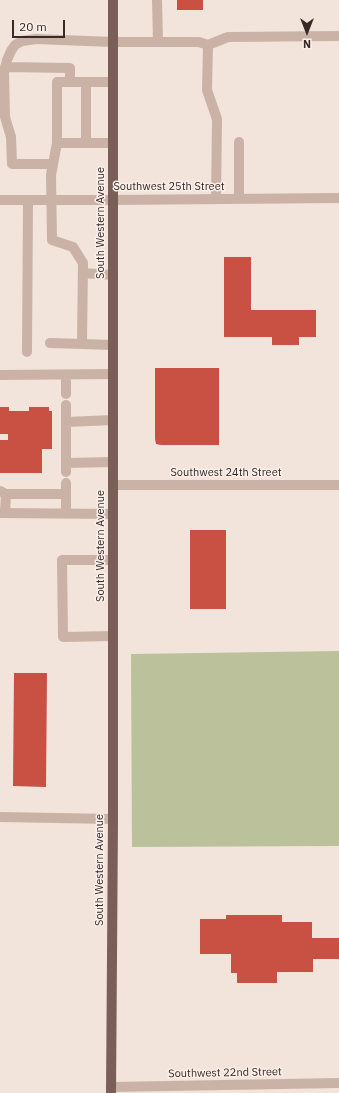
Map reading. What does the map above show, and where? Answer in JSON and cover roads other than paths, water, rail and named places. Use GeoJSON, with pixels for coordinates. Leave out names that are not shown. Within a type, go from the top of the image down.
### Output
{"type":"FeatureCollection","features":[{"type":"Feature","properties":{"kind":"main road","name":"South Western Avenue"},"geometry":{"type":"LineString","coordinates":[[111,1090],[113,0]]}},
{"type":"Feature","properties":{"kind":"street"},"geometry":{"type":"LineString","coordinates":[[157,0],[158,42]]}},
{"type":"Feature","properties":{"kind":"street"},"geometry":{"type":"LineString","coordinates":[[52,164],[12,164],[12,137],[4,117],[4,74],[10,51],[15,45],[22,41],[199,42],[208,45],[228,36],[339,36]]}},
{"type":"Feature","properties":{"kind":"street"},"geometry":{"type":"LineString","coordinates":[[208,45],[207,90],[217,119],[216,199]]}},
{"type":"Feature","properties":{"kind":"street"},"geometry":{"type":"LineString","coordinates":[[5,67],[70,68],[70,82]]}},
{"type":"Feature","properties":{"kind":"street"},"geometry":{"type":"LineString","coordinates":[[82,344],[83,263],[73,247],[52,240],[51,175],[57,143],[57,82],[113,82]]}},
{"type":"Feature","properties":{"kind":"street"},"geometry":{"type":"LineString","coordinates":[[86,82],[86,143]]}},
{"type":"Feature","properties":{"kind":"street"},"geometry":{"type":"LineString","coordinates":[[239,142],[240,199]]}},
{"type":"Feature","properties":{"kind":"street"},"geometry":{"type":"LineString","coordinates":[[57,143],[112,143]]}},
{"type":"Feature","properties":{"kind":"street","name":"Southwest 25th Street"},"geometry":{"type":"LineString","coordinates":[[0,200],[339,198]]}},
{"type":"Feature","properties":{"kind":"street"},"geometry":{"type":"LineString","coordinates":[[27,352],[28,200]]}},
{"type":"Feature","properties":{"kind":"street"},"geometry":{"type":"LineString","coordinates":[[83,274],[112,275]]}},
{"type":"Feature","properties":{"kind":"street"},"geometry":{"type":"LineString","coordinates":[[50,343],[112,345]]}},
{"type":"Feature","properties":{"kind":"street"},"geometry":{"type":"LineString","coordinates":[[0,375],[113,374]]}},
{"type":"Feature","properties":{"kind":"street"},"geometry":{"type":"LineString","coordinates":[[66,375],[66,467],[113,462]]}},
{"type":"Feature","properties":{"kind":"street"},"geometry":{"type":"LineString","coordinates":[[66,422],[113,420]]}},
{"type":"Feature","properties":{"kind":"street","name":"Southwest 24th Street"},"geometry":{"type":"LineString","coordinates":[[113,485],[339,485]]}},
{"type":"Feature","properties":{"kind":"street"},"geometry":{"type":"LineString","coordinates":[[66,514],[66,489],[3,492],[3,513],[66,514],[113,514]]}},
{"type":"Feature","properties":{"kind":"street"},"geometry":{"type":"LineString","coordinates":[[113,560],[62,560],[63,637],[113,636]]}},
{"type":"Feature","properties":{"kind":"street"},"geometry":{"type":"LineString","coordinates":[[0,817],[112,819]]}},
{"type":"Feature","properties":{"kind":"street","name":"Southwest 22nd Street"},"geometry":{"type":"LineString","coordinates":[[111,1090],[339,1083]]}}]}
